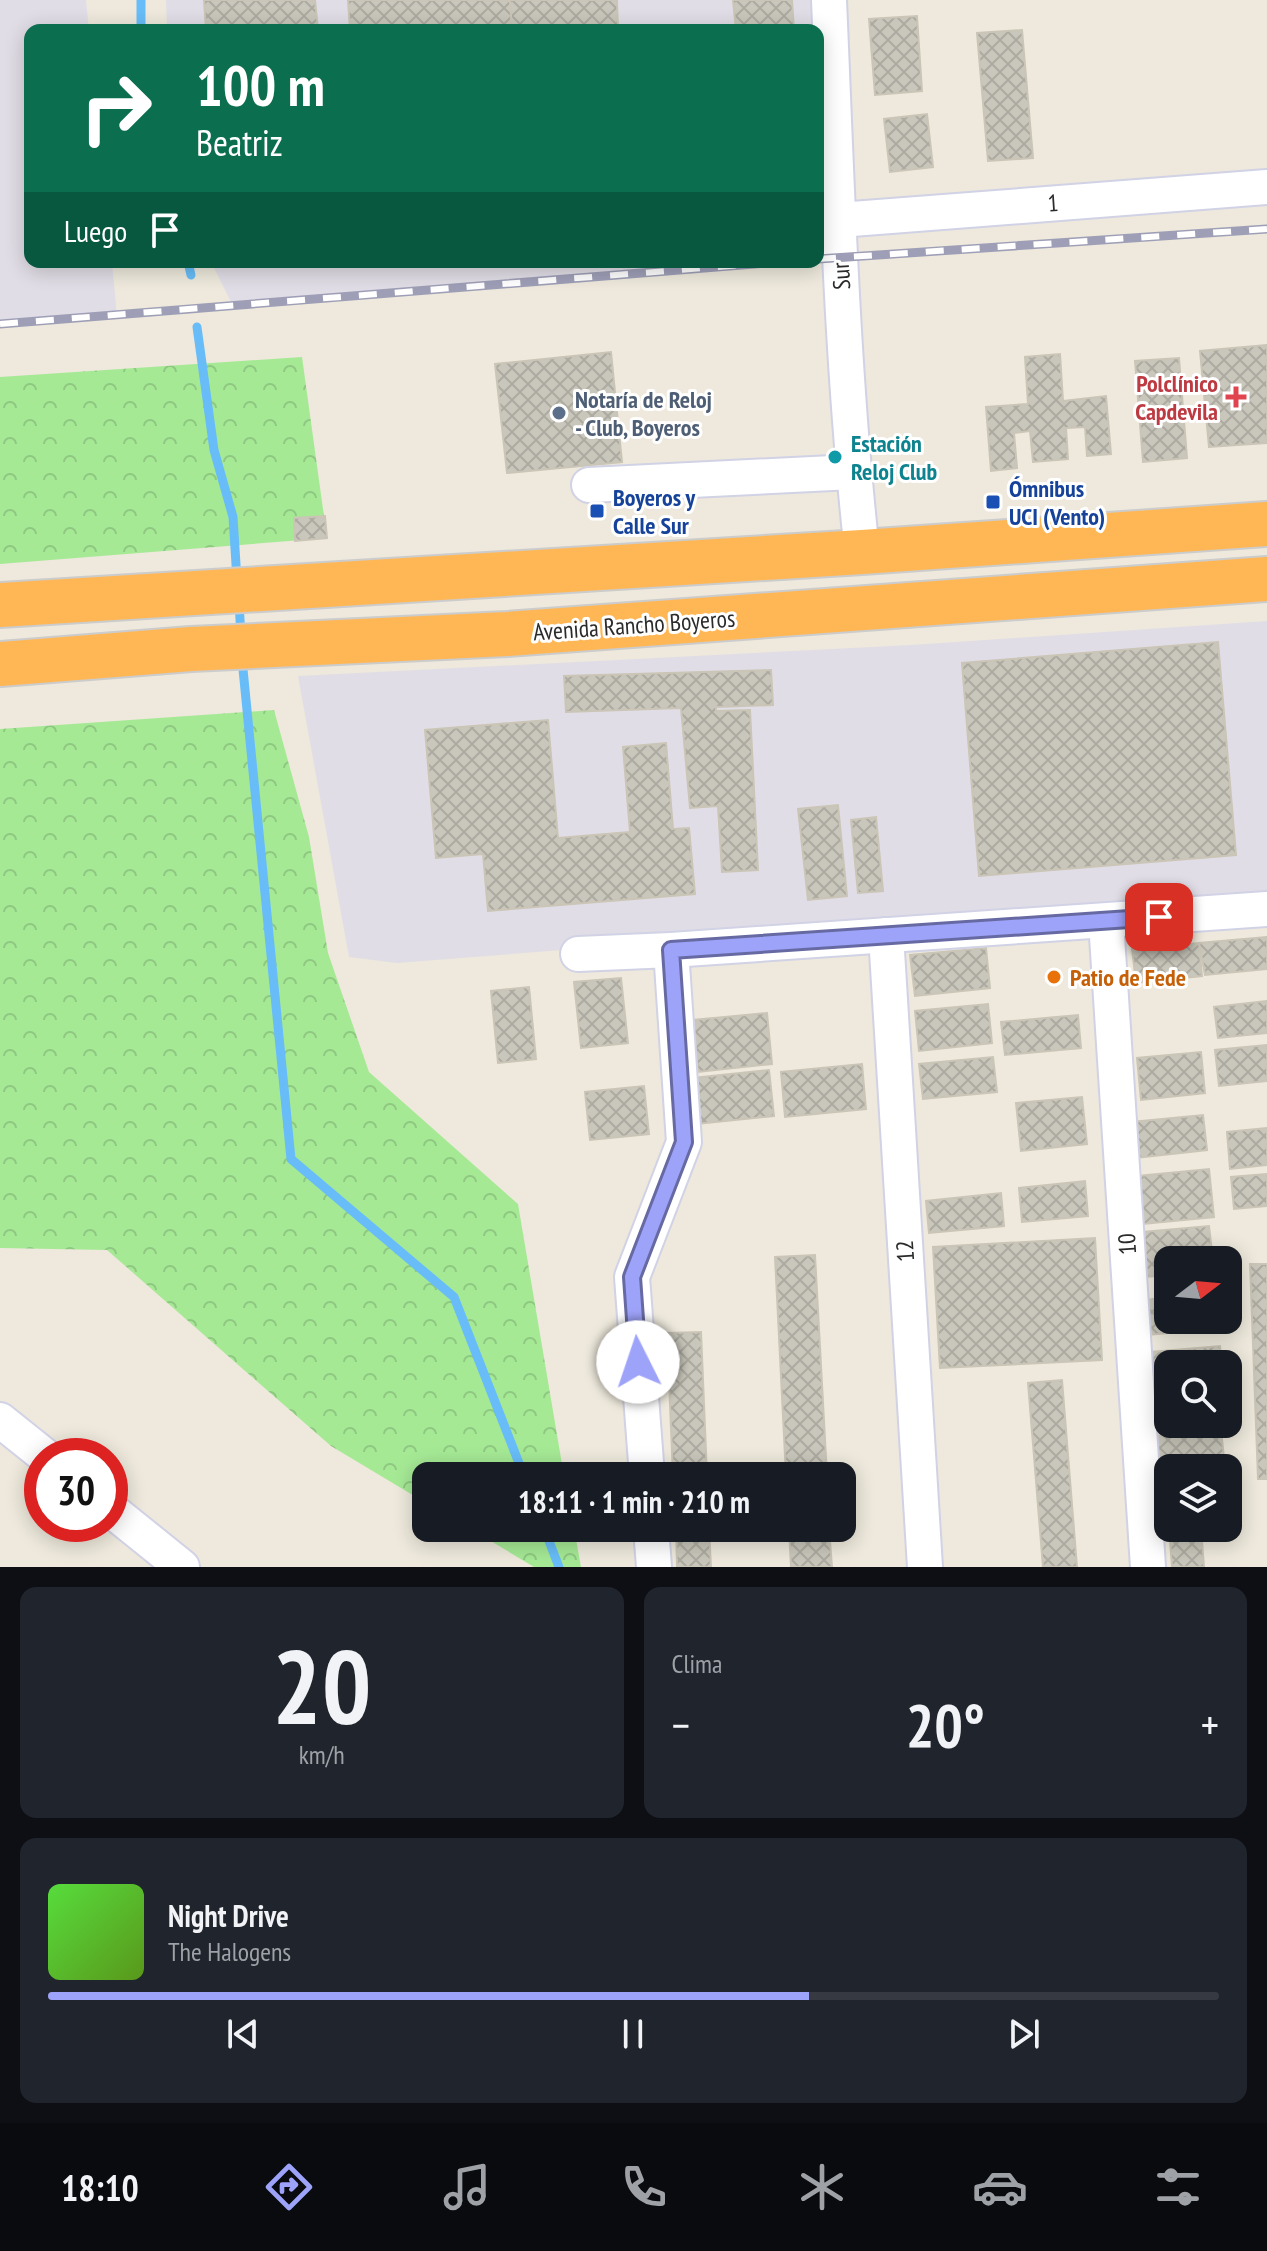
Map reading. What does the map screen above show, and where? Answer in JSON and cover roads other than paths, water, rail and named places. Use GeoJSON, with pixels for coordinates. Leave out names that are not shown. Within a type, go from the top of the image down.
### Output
{"type":"FeatureCollection","features":[{"type":"Feature","properties":{"kind":"highway"},"geometry":{"type":"LineString","coordinates":[[0,605],[1267,524]]}},
{"type":"Feature","properties":{"kind":"highway","name":"Avenida Rancho Boyeros"},"geometry":{"type":"LineString","coordinates":[[0,664],[191,649],[507,634],[1267,579]]}},
{"type":"Feature","properties":{"kind":"street","name":"Sur"},"geometry":{"type":"LineString","coordinates":[[829,0],[853,472],[862,552]]}},
{"type":"Feature","properties":{"kind":"street","name":"1"},"geometry":{"type":"LineString","coordinates":[[839,220],[1267,187]]}},
{"type":"Feature","properties":{"kind":"street"},"geometry":{"type":"LineString","coordinates":[[589,485],[853,472]]}},
{"type":"Feature","properties":{"kind":"street"},"geometry":{"type":"LineString","coordinates":[[578,954],[1267,909]]}},
{"type":"Feature","properties":{"kind":"street","name":"10"},"geometry":{"type":"LineString","coordinates":[[1106,921],[1148,1567]]}},
{"type":"Feature","properties":{"kind":"street","name":"12"},"geometry":{"type":"LineString","coordinates":[[886,935],[925,1567]]}},
{"type":"Feature","properties":{"kind":"street"},"geometry":{"type":"LineString","coordinates":[[646,1462],[632,1277],[684,1142],[671,950]]}},
{"type":"Feature","properties":{"kind":"street"},"geometry":{"type":"LineString","coordinates":[[0,1420],[24,1439]]}},
{"type":"Feature","properties":{"kind":"street"},"geometry":{"type":"LineString","coordinates":[[128,1524],[182,1567]]}},
{"type":"Feature","properties":{"kind":"street"},"geometry":{"type":"LineString","coordinates":[[652,1542],[654,1567]]}},
{"type":"Feature","properties":{"kind":"waterway"},"geometry":{"type":"LineString","coordinates":[[141,0],[141,24]]}},
{"type":"Feature","properties":{"kind":"waterway"},"geometry":{"type":"LineString","coordinates":[[189,268],[191,275]]}},
{"type":"Feature","properties":{"kind":"waterway"},"geometry":{"type":"LineString","coordinates":[[197,327],[214,450],[233,517],[237,580]]}},
{"type":"Feature","properties":{"kind":"waterway"},"geometry":{"type":"LineString","coordinates":[[239,603],[241,636]]}},
{"type":"Feature","properties":{"kind":"waterway"},"geometry":{"type":"LineString","coordinates":[[242,659],[291,1159],[454,1297],[519,1462]]}},
{"type":"Feature","properties":{"kind":"waterway"},"geometry":{"type":"LineString","coordinates":[[549,1542],[559,1567]]}},
{"type":"Feature","properties":{"kind":"railway"},"geometry":{"type":"LineString","coordinates":[[824,259],[1267,229]]}},
{"type":"Feature","properties":{"kind":"railway"},"geometry":{"type":"LineString","coordinates":[[0,324],[705,268]]}},
{"type":"Feature","properties":{"kind":"place","name":"Polclínico Capdevila"},"geometry":{"type":"Point","coordinates":[1236,397]}},
{"type":"Feature","properties":{"kind":"place","name":"Notaría de Reloj - Club, Boyeros"},"geometry":{"type":"Point","coordinates":[559,413]}},
{"type":"Feature","properties":{"kind":"place","name":"Estación Reloj Club"},"geometry":{"type":"Point","coordinates":[835,457]}},
{"type":"Feature","properties":{"kind":"place","name":"Ómnibus UCI (Vento)"},"geometry":{"type":"Point","coordinates":[993,502]}},
{"type":"Feature","properties":{"kind":"place","name":"Boyeros y Calle Sur"},"geometry":{"type":"Point","coordinates":[597,511]}},
{"type":"Feature","properties":{"kind":"place","name":"Patio de Fede"},"geometry":{"type":"Point","coordinates":[1054,977]}}]}
